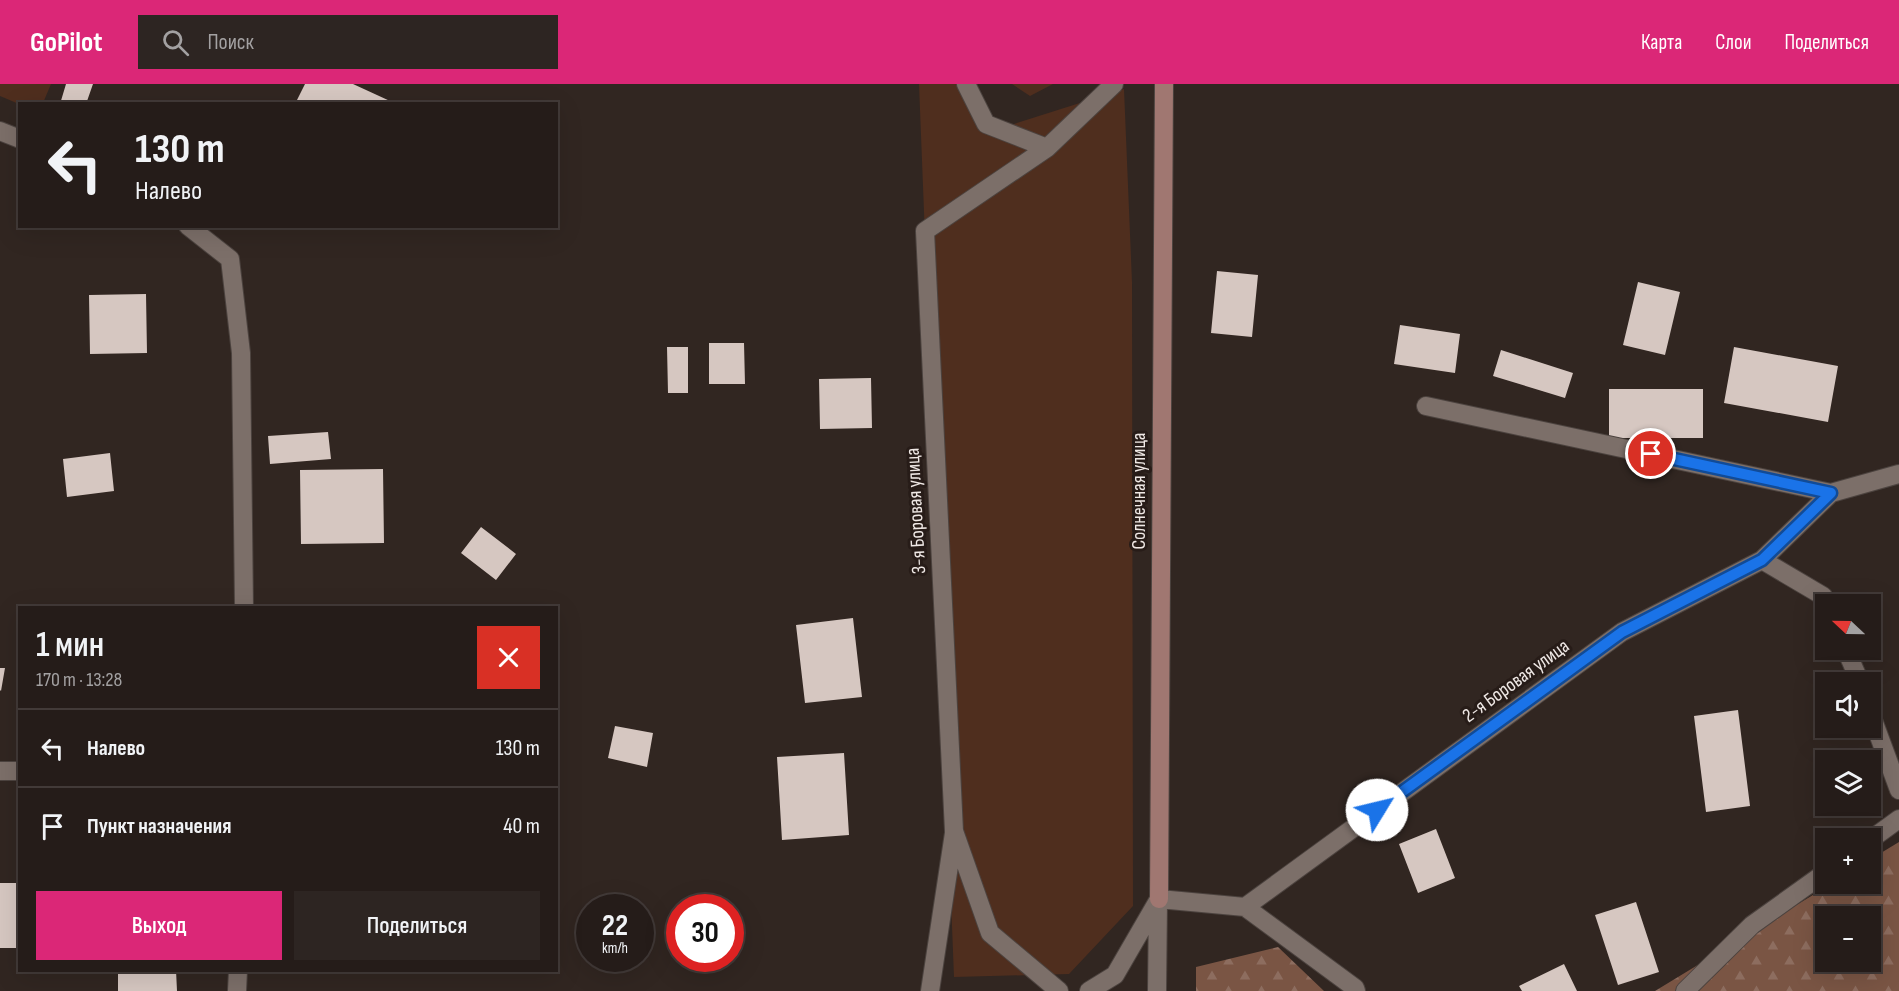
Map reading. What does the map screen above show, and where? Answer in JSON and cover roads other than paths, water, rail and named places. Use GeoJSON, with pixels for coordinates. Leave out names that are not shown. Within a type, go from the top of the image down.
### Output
{"type":"FeatureCollection","features":[{"type":"Feature","properties":{"kind":"street"},"geometry":{"type":"LineString","coordinates":[[966,84],[986,124],[1047,148]]}},
{"type":"Feature","properties":{"kind":"street","name":"3-я Боровая улица"},"geometry":{"type":"LineString","coordinates":[[1059,991],[990,933],[954,831],[925,231],[1047,148],[1114,84]]}},
{"type":"Feature","properties":{"kind":"street","name":"Солнечная улица"},"geometry":{"type":"LineString","coordinates":[[1159,899],[1164,84]]}},
{"type":"Feature","properties":{"kind":"street"},"geometry":{"type":"LineString","coordinates":[[0,131],[18,139]]}},
{"type":"Feature","properties":{"kind":"street"},"geometry":{"type":"LineString","coordinates":[[191,228],[230,259],[241,353],[244,606]]}},
{"type":"Feature","properties":{"kind":"street"},"geometry":{"type":"LineString","coordinates":[[1426,406],[1831,493]]}},
{"type":"Feature","properties":{"kind":"street","name":"2-я Боровая улица"},"geometry":{"type":"LineString","coordinates":[[1245,907],[1622,632],[1762,560],[1831,493],[1899,474]]}},
{"type":"Feature","properties":{"kind":"street"},"geometry":{"type":"LineString","coordinates":[[1762,560],[1820,594]]}},
{"type":"Feature","properties":{"kind":"street"},"geometry":{"type":"LineString","coordinates":[[1880,738],[1899,790]]}},
{"type":"Feature","properties":{"kind":"street"},"geometry":{"type":"LineString","coordinates":[[0,771],[18,771]]}},
{"type":"Feature","properties":{"kind":"street"},"geometry":{"type":"LineString","coordinates":[[1881,832],[1899,819]]}},
{"type":"Feature","properties":{"kind":"street"},"geometry":{"type":"LineString","coordinates":[[930,991],[954,831]]}},
{"type":"Feature","properties":{"kind":"street"},"geometry":{"type":"LineString","coordinates":[[1685,991],[1752,925],[1815,880]]}},
{"type":"Feature","properties":{"kind":"street"},"geometry":{"type":"LineString","coordinates":[[1159,899],[1245,907],[1356,988],[1356,991]]}},
{"type":"Feature","properties":{"kind":"street"},"geometry":{"type":"LineString","coordinates":[[1089,991],[1115,975],[1159,899]]}},
{"type":"Feature","properties":{"kind":"street"},"geometry":{"type":"LineString","coordinates":[[1157,991],[1159,899]]}},
{"type":"Feature","properties":{"kind":"street"},"geometry":{"type":"LineString","coordinates":[[237,991],[238,972]]}}]}
